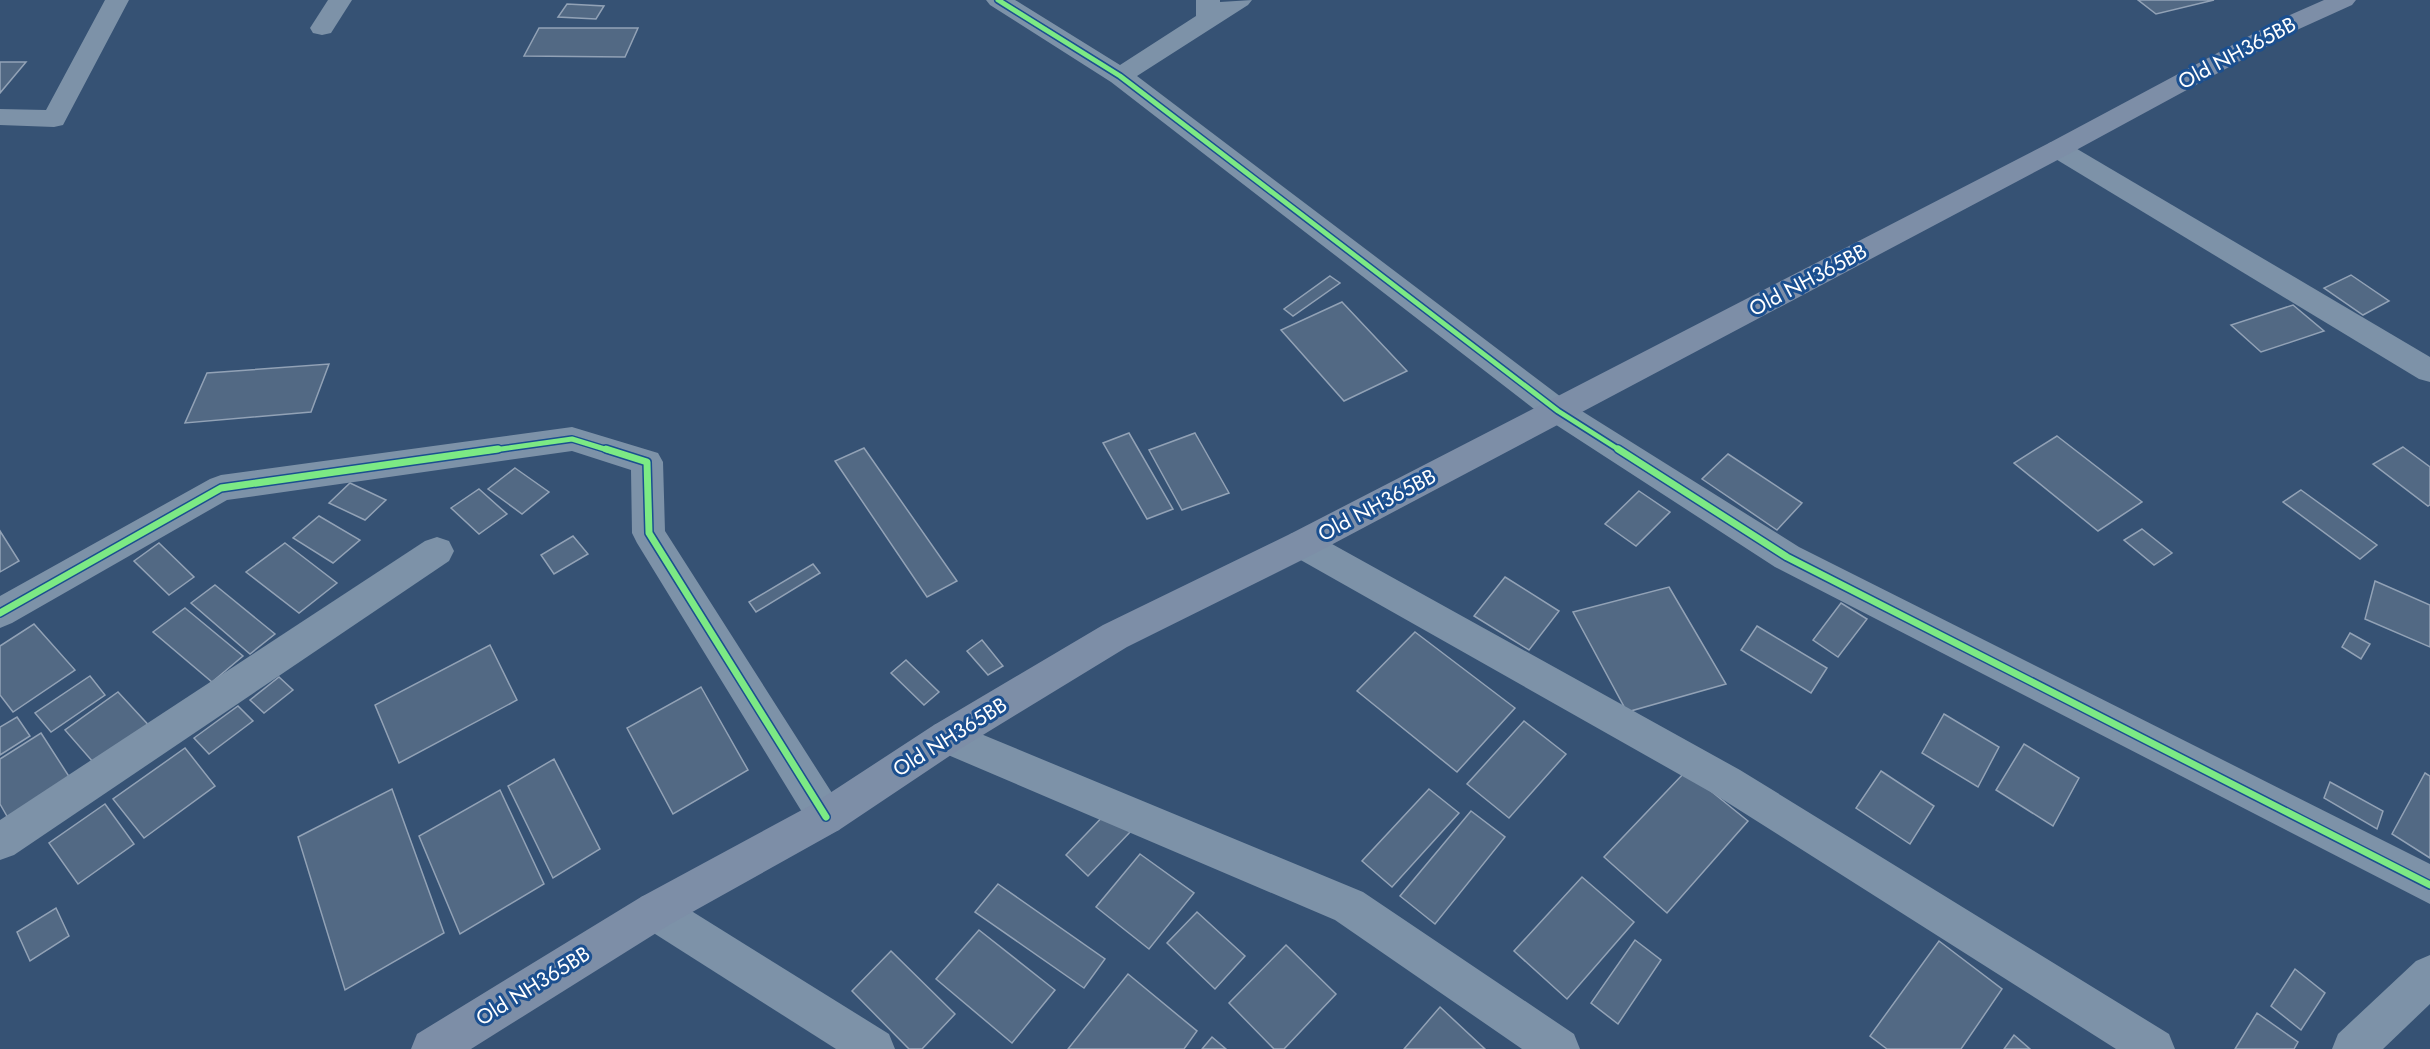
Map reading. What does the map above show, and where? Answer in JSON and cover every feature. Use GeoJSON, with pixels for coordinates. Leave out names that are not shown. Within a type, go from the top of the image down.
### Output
{"type":"FeatureCollection","features":[{"type":"Feature","properties":{"kind":"main road","name":"Old NH365BB"},"geometry":{"type":"LineString","coordinates":[[432,1049],[655,911],[826,817],[947,737],[1115,636],[1302,544],[2058,149],[2290,24],[2344,0]]}},
{"type":"Feature","properties":{"kind":"street"},"geometry":{"type":"LineString","coordinates":[[0,141],[9,117],[54,119],[117,0]]}},
{"type":"Feature","properties":{"kind":"street"},"geometry":{"type":"LineString","coordinates":[[322,28],[340,0]]}},
{"type":"Feature","properties":{"kind":"street"},"geometry":{"type":"LineString","coordinates":[[1120,76],[1208,10],[1240,0]]}},
{"type":"Feature","properties":{"kind":"street"},"geometry":{"type":"LineString","coordinates":[[1003,1],[1120,76],[1558,411],[1787,558],[2430,885]]}},
{"type":"Feature","properties":{"kind":"street"},"geometry":{"type":"LineString","coordinates":[[2058,149],[2430,370]]}},
{"type":"Feature","properties":{"kind":"street"},"geometry":{"type":"LineString","coordinates":[[0,613],[221,488],[572,440],[647,462],[649,533],[826,817]]}},
{"type":"Feature","properties":{"kind":"street"},"geometry":{"type":"LineString","coordinates":[[1302,544],[1727,782],[2154,1049]]}},
{"type":"Feature","properties":{"kind":"street"},"geometry":{"type":"LineString","coordinates":[[0,842],[437,551]]}},
{"type":"Feature","properties":{"kind":"street"},"geometry":{"type":"LineString","coordinates":[[947,737],[1348,906],[1559,1049]]}},
{"type":"Feature","properties":{"kind":"street"},"geometry":{"type":"LineString","coordinates":[[655,911],[874,1049]]}},
{"type":"Feature","properties":{"kind":"street"},"geometry":{"type":"LineString","coordinates":[[2353,1049],[2430,975]]}},
{"type":"Feature","properties":{"kind":"building"},"geometry":{"type":"Polygon","coordinates":[[[2138,0],[2214,0],[2156,14],[2138,0]]]}},
{"type":"Feature","properties":{"kind":"building"},"geometry":{"type":"Polygon","coordinates":[[[567,4],[604,6],[596,19],[558,17],[567,4]]]}},
{"type":"Feature","properties":{"kind":"building"},"geometry":{"type":"Polygon","coordinates":[[[539,28],[638,28],[625,57],[524,56],[539,28]]]}},
{"type":"Feature","properties":{"kind":"building"},"geometry":{"type":"Polygon","coordinates":[[[0,62],[26,62],[0,93],[0,62]]]}},
{"type":"Feature","properties":{"kind":"building"},"geometry":{"type":"Polygon","coordinates":[[[2351,275],[2389,301],[2363,315],[2324,288],[2351,275]]]}},
{"type":"Feature","properties":{"kind":"building"},"geometry":{"type":"Polygon","coordinates":[[[1330,276],[1340,283],[1293,316],[1284,309],[1330,276]]]}},
{"type":"Feature","properties":{"kind":"building"},"geometry":{"type":"Polygon","coordinates":[[[1342,302],[1407,371],[1344,401],[1281,330],[1342,302]]]}},
{"type":"Feature","properties":{"kind":"building"},"geometry":{"type":"Polygon","coordinates":[[[2293,305],[2324,331],[2261,352],[2231,325],[2293,305]]]}},
{"type":"Feature","properties":{"kind":"building"},"geometry":{"type":"Polygon","coordinates":[[[329,364],[311,412],[185,423],[207,373],[329,364]]]}},
{"type":"Feature","properties":{"kind":"building"},"geometry":{"type":"Polygon","coordinates":[[[1129,433],[1173,509],[1147,519],[1103,443],[1129,433]]]}},
{"type":"Feature","properties":{"kind":"building"},"geometry":{"type":"Polygon","coordinates":[[[1195,433],[1229,493],[1182,510],[1149,450],[1195,433]]]}},
{"type":"Feature","properties":{"kind":"building"},"geometry":{"type":"Polygon","coordinates":[[[2057,436],[2142,502],[2098,531],[2014,463],[2057,436]]]}},
{"type":"Feature","properties":{"kind":"building"},"geometry":{"type":"Polygon","coordinates":[[[2403,447],[2430,467],[2430,505],[2428,506],[2373,464],[2403,447]]]}},
{"type":"Feature","properties":{"kind":"building"},"geometry":{"type":"Polygon","coordinates":[[[864,448],[957,581],[927,597],[835,461],[864,448]]]}},
{"type":"Feature","properties":{"kind":"building"},"geometry":{"type":"Polygon","coordinates":[[[1728,454],[1802,503],[1777,530],[1702,479],[1728,454]]]}},
{"type":"Feature","properties":{"kind":"building"},"geometry":{"type":"Polygon","coordinates":[[[515,468],[549,492],[522,514],[488,489],[515,468]]]}},
{"type":"Feature","properties":{"kind":"building"},"geometry":{"type":"Polygon","coordinates":[[[350,483],[386,500],[365,520],[329,503],[350,483]]]}},
{"type":"Feature","properties":{"kind":"building"},"geometry":{"type":"Polygon","coordinates":[[[479,489],[507,514],[479,534],[451,508],[479,489]]]}},
{"type":"Feature","properties":{"kind":"building"},"geometry":{"type":"Polygon","coordinates":[[[2301,490],[2377,545],[2360,559],[2283,502],[2301,490]]]}},
{"type":"Feature","properties":{"kind":"building"},"geometry":{"type":"Polygon","coordinates":[[[1639,491],[1670,512],[1636,546],[1605,524],[1639,491]]]}},
{"type":"Feature","properties":{"kind":"building"},"geometry":{"type":"Polygon","coordinates":[[[319,516],[360,540],[333,563],[293,538],[319,516]]]}},
{"type":"Feature","properties":{"kind":"building"},"geometry":{"type":"Polygon","coordinates":[[[2142,529],[2172,553],[2154,565],[2124,540],[2142,529]]]}},
{"type":"Feature","properties":{"kind":"building"},"geometry":{"type":"Polygon","coordinates":[[[0,531],[19,561],[0,572],[0,531]]]}},
{"type":"Feature","properties":{"kind":"building"},"geometry":{"type":"Polygon","coordinates":[[[573,536],[588,554],[554,574],[541,555],[573,536]]]}},
{"type":"Feature","properties":{"kind":"building"},"geometry":{"type":"Polygon","coordinates":[[[159,543],[194,577],[169,595],[134,561],[159,543]]]}},
{"type":"Feature","properties":{"kind":"building"},"geometry":{"type":"Polygon","coordinates":[[[285,543],[337,583],[299,613],[246,572],[285,543]]]}},
{"type":"Feature","properties":{"kind":"building"},"geometry":{"type":"Polygon","coordinates":[[[813,564],[820,573],[756,612],[749,602],[813,564]]]}},
{"type":"Feature","properties":{"kind":"building"},"geometry":{"type":"Polygon","coordinates":[[[1505,577],[1559,611],[1529,650],[1474,616],[1505,577]]]}},
{"type":"Feature","properties":{"kind":"building"},"geometry":{"type":"Polygon","coordinates":[[[2375,581],[2430,605],[2430,647],[2365,619],[2375,581]]]}},
{"type":"Feature","properties":{"kind":"building"},"geometry":{"type":"Polygon","coordinates":[[[215,585],[275,634],[250,654],[191,603],[215,585]]]}},
{"type":"Feature","properties":{"kind":"building"},"geometry":{"type":"Polygon","coordinates":[[[1669,587],[1726,684],[1627,712],[1573,612],[1669,587]]]}},
{"type":"Feature","properties":{"kind":"building"},"geometry":{"type":"Polygon","coordinates":[[[1841,603],[1867,619],[1838,657],[1813,640],[1841,603]]]}},
{"type":"Feature","properties":{"kind":"building"},"geometry":{"type":"Polygon","coordinates":[[[185,608],[243,656],[212,682],[153,632],[185,608]]]}},
{"type":"Feature","properties":{"kind":"building"},"geometry":{"type":"Polygon","coordinates":[[[34,624],[75,670],[13,712],[0,695],[0,646],[34,624]]]}},
{"type":"Feature","properties":{"kind":"building"},"geometry":{"type":"Polygon","coordinates":[[[1757,626],[1827,668],[1811,693],[1741,650],[1757,626]]]}},
{"type":"Feature","properties":{"kind":"building"},"geometry":{"type":"Polygon","coordinates":[[[1415,632],[1515,708],[1457,772],[1357,691],[1415,632]]]}},
{"type":"Feature","properties":{"kind":"building"},"geometry":{"type":"Polygon","coordinates":[[[2350,633],[2370,644],[2361,659],[2342,647],[2350,633]]]}},
{"type":"Feature","properties":{"kind":"building"},"geometry":{"type":"Polygon","coordinates":[[[982,640],[1003,666],[988,675],[967,651],[982,640]]]}},
{"type":"Feature","properties":{"kind":"building"},"geometry":{"type":"Polygon","coordinates":[[[490,645],[517,700],[399,763],[375,705],[490,645]]]}},
{"type":"Feature","properties":{"kind":"building"},"geometry":{"type":"Polygon","coordinates":[[[906,660],[939,692],[924,705],[891,673],[906,660]]]}},
{"type":"Feature","properties":{"kind":"building"},"geometry":{"type":"Polygon","coordinates":[[[90,676],[105,695],[51,732],[35,713],[90,676]]]}},
{"type":"Feature","properties":{"kind":"building"},"geometry":{"type":"Polygon","coordinates":[[[279,677],[293,690],[264,713],[250,700],[279,677]]]}},
{"type":"Feature","properties":{"kind":"building"},"geometry":{"type":"Polygon","coordinates":[[[701,687],[748,770],[673,814],[627,728],[701,687]]]}},
{"type":"Feature","properties":{"kind":"building"},"geometry":{"type":"Polygon","coordinates":[[[118,692],[154,731],[100,770],[65,730],[118,692]]]}},
{"type":"Feature","properties":{"kind":"building"},"geometry":{"type":"Polygon","coordinates":[[[238,706],[253,721],[209,754],[194,738],[238,706]]]}},
{"type":"Feature","properties":{"kind":"building"},"geometry":{"type":"Polygon","coordinates":[[[1944,714],[1999,747],[1978,787],[1922,753],[1944,714]]]}},
{"type":"Feature","properties":{"kind":"building"},"geometry":{"type":"Polygon","coordinates":[[[17,717],[30,736],[0,755],[0,727],[17,717]]]}},
{"type":"Feature","properties":{"kind":"building"},"geometry":{"type":"Polygon","coordinates":[[[1524,721],[1566,754],[1509,818],[1467,784],[1524,721]]]}},
{"type":"Feature","properties":{"kind":"building"},"geometry":{"type":"Polygon","coordinates":[[[41,733],[70,778],[8,818],[0,804],[0,759],[41,733]]]}},
{"type":"Feature","properties":{"kind":"building"},"geometry":{"type":"Polygon","coordinates":[[[2024,744],[2079,778],[2053,826],[1996,790],[2024,744]]]}},
{"type":"Feature","properties":{"kind":"building"},"geometry":{"type":"Polygon","coordinates":[[[185,748],[215,786],[144,838],[113,799],[185,748]]]}},
{"type":"Feature","properties":{"kind":"building"},"geometry":{"type":"Polygon","coordinates":[[[554,759],[600,849],[553,878],[508,786],[554,759]]]}},
{"type":"Feature","properties":{"kind":"building"},"geometry":{"type":"Polygon","coordinates":[[[1686,771],[1748,821],[1667,913],[1604,857],[1686,771]]]}},
{"type":"Feature","properties":{"kind":"building"},"geometry":{"type":"Polygon","coordinates":[[[1881,771],[1934,806],[1910,844],[1856,808],[1881,771]]]}},
{"type":"Feature","properties":{"kind":"building"},"geometry":{"type":"Polygon","coordinates":[[[2425,773],[2430,776],[2430,858],[2392,834],[2425,773]]]}},
{"type":"Feature","properties":{"kind":"building"},"geometry":{"type":"Polygon","coordinates":[[[2330,782],[2383,811],[2377,829],[2324,798],[2330,782]]]}},
{"type":"Feature","properties":{"kind":"building"},"geometry":{"type":"Polygon","coordinates":[[[392,789],[444,933],[345,990],[298,837],[392,789]]]}},
{"type":"Feature","properties":{"kind":"building"},"geometry":{"type":"Polygon","coordinates":[[[1429,789],[1459,813],[1392,887],[1362,861],[1429,789]]]}},
{"type":"Feature","properties":{"kind":"building"},"geometry":{"type":"Polygon","coordinates":[[[500,790],[544,884],[460,934],[419,836],[500,790]]]}},
{"type":"Feature","properties":{"kind":"building"},"geometry":{"type":"Polygon","coordinates":[[[105,804],[134,844],[78,884],[49,843],[105,804]]]}},
{"type":"Feature","properties":{"kind":"building"},"geometry":{"type":"Polygon","coordinates":[[[1109,810],[1132,830],[1088,876],[1066,855],[1109,810]]]}},
{"type":"Feature","properties":{"kind":"building"},"geometry":{"type":"Polygon","coordinates":[[[1471,811],[1505,837],[1435,924],[1400,896],[1471,811]]]}},
{"type":"Feature","properties":{"kind":"building"},"geometry":{"type":"Polygon","coordinates":[[[1140,854],[1194,893],[1149,949],[1096,907],[1140,854]]]}},
{"type":"Feature","properties":{"kind":"building"},"geometry":{"type":"Polygon","coordinates":[[[1582,877],[1634,922],[1567,999],[1514,951],[1582,877]]]}},
{"type":"Feature","properties":{"kind":"building"},"geometry":{"type":"Polygon","coordinates":[[[998,884],[1105,959],[1084,988],[975,912],[998,884]]]}},
{"type":"Feature","properties":{"kind":"building"},"geometry":{"type":"Polygon","coordinates":[[[56,908],[69,936],[30,961],[17,932],[56,908]]]}},
{"type":"Feature","properties":{"kind":"building"},"geometry":{"type":"Polygon","coordinates":[[[1197,912],[1245,956],[1215,989],[1167,943],[1197,912]]]}},
{"type":"Feature","properties":{"kind":"building"},"geometry":{"type":"Polygon","coordinates":[[[979,930],[1055,990],[1012,1043],[936,979],[979,930]]]}},
{"type":"Feature","properties":{"kind":"building"},"geometry":{"type":"Polygon","coordinates":[[[1635,940],[1661,960],[1618,1024],[1591,1003],[1635,940]]]}},
{"type":"Feature","properties":{"kind":"building"},"geometry":{"type":"Polygon","coordinates":[[[1939,941],[2002,989],[1961,1049],[1887,1049],[1870,1036],[1939,941]]]}},
{"type":"Feature","properties":{"kind":"building"},"geometry":{"type":"Polygon","coordinates":[[[1286,945],[1336,994],[1284,1049],[1274,1049],[1229,1003],[1286,945]]]}},
{"type":"Feature","properties":{"kind":"building"},"geometry":{"type":"Polygon","coordinates":[[[891,951],[955,1014],[922,1049],[909,1049],[852,991],[891,951]]]}},
{"type":"Feature","properties":{"kind":"building"},"geometry":{"type":"Polygon","coordinates":[[[2295,969],[2325,993],[2301,1030],[2271,1006],[2295,969]]]}},
{"type":"Feature","properties":{"kind":"building"},"geometry":{"type":"Polygon","coordinates":[[[1128,974],[1197,1031],[1184,1049],[1068,1049],[1128,974]]]}},
{"type":"Feature","properties":{"kind":"building"},"geometry":{"type":"Polygon","coordinates":[[[1440,1007],[1485,1049],[1404,1049],[1440,1007]]]}},
{"type":"Feature","properties":{"kind":"building"},"geometry":{"type":"Polygon","coordinates":[[[2257,1013],[2298,1042],[2294,1049],[2235,1049],[2257,1013]]]}},
{"type":"Feature","properties":{"kind":"building"},"geometry":{"type":"Polygon","coordinates":[[[2014,1035],[2030,1049],[2004,1049],[2014,1035]]]}},
{"type":"Feature","properties":{"kind":"building"},"geometry":{"type":"Polygon","coordinates":[[[1212,1037],[1226,1049],[1202,1049],[1212,1037]]]}},
{"type":"Feature","properties":{"kind":"cycle path"},"geometry":{"type":"LineString","coordinates":[[998,0],[1120,76],[1558,411],[1787,557],[2430,885]]}},
{"type":"Feature","properties":{"kind":"cycle path"},"geometry":{"type":"LineString","coordinates":[[0,613],[221,488],[572,439],[647,462],[649,533],[826,817]]}}]}
